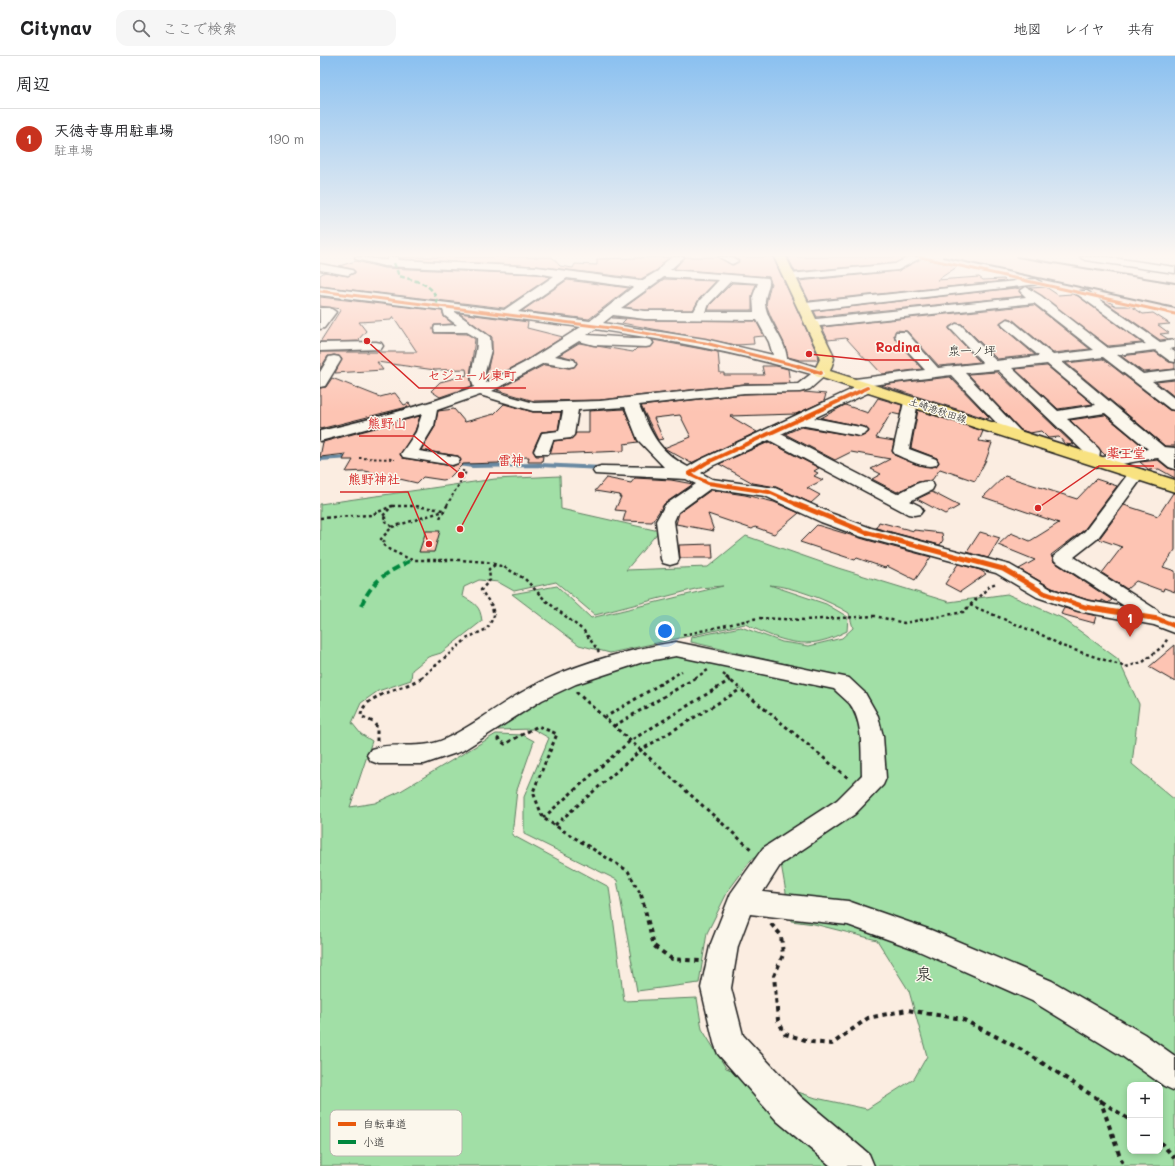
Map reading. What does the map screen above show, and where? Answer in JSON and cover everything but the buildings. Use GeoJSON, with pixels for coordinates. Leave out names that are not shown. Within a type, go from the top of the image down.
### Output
{"type":"FeatureCollection","features":[{"type":"Feature","properties":{"kind":"main road"},"geometry":{"type":"LineString","coordinates":[[806,309],[827,359],[821,373]]}},
{"type":"Feature","properties":{"kind":"main road","name":"土崎港秋田線"},"geometry":{"type":"LineString","coordinates":[[821,373],[1175,486]]}},
{"type":"Feature","properties":{"kind":"street"},"geometry":{"type":"LineString","coordinates":[[450,309],[449,313],[483,337],[484,350],[478,370],[480,384],[483,390],[487,394],[533,407],[630,402],[706,392],[744,389],[800,388],[805,386],[821,373]]}},
{"type":"Feature","properties":{"kind":"street"},"geometry":{"type":"LineString","coordinates":[[464,309],[594,324],[702,342],[780,360],[821,373]]}},
{"type":"Feature","properties":{"kind":"street"},"geometry":{"type":"LineString","coordinates":[[506,314],[514,309]]}},
{"type":"Feature","properties":{"kind":"street"},"geometry":{"type":"LineString","coordinates":[[320,436],[361,427],[483,390],[512,376],[577,337],[614,309]]}},
{"type":"Feature","properties":{"kind":"street"},"geometry":{"type":"LineString","coordinates":[[698,315],[701,309]]}},
{"type":"Feature","properties":{"kind":"street"},"geometry":{"type":"LineString","coordinates":[[761,309],[762,316],[776,339],[780,350],[780,360]]}},
{"type":"Feature","properties":{"kind":"street"},"geometry":{"type":"LineString","coordinates":[[811,323],[945,309]]}},
{"type":"Feature","properties":{"kind":"street"},"geometry":{"type":"LineString","coordinates":[[1049,309],[1175,406]]}},
{"type":"Feature","properties":{"kind":"street"},"geometry":{"type":"LineString","coordinates":[[1104,309],[1175,358]]}},
{"type":"Feature","properties":{"kind":"street"},"geometry":{"type":"LineString","coordinates":[[611,311],[645,315],[698,315],[727,317],[762,316]]}},
{"type":"Feature","properties":{"kind":"street"},"geometry":{"type":"LineString","coordinates":[[1007,322],[1109,408],[1168,451],[1175,464]]}},
{"type":"Feature","properties":{"kind":"street"},"geometry":{"type":"LineString","coordinates":[[440,329],[471,328]]}},
{"type":"Feature","properties":{"kind":"street"},"geometry":{"type":"LineString","coordinates":[[956,328],[1055,416],[1092,451],[1097,461],[1168,451]]}},
{"type":"Feature","properties":{"kind":"street"},"geometry":{"type":"LineString","coordinates":[[901,335],[935,373]]}},
{"type":"Feature","properties":{"kind":"street"},"geometry":{"type":"LineString","coordinates":[[577,337],[594,341],[624,343],[681,344],[725,340],[748,340]]}},
{"type":"Feature","properties":{"kind":"street"},"geometry":{"type":"LineString","coordinates":[[762,339],[776,339]]}},
{"type":"Feature","properties":{"kind":"street"},"geometry":{"type":"LineString","coordinates":[[601,471],[648,471],[689,474],[706,463],[799,420],[860,386],[955,370],[1175,344]]}},
{"type":"Feature","properties":{"kind":"street"},"geometry":{"type":"LineString","coordinates":[[320,348],[376,346]]}},
{"type":"Feature","properties":{"kind":"street"},"geometry":{"type":"LineString","coordinates":[[542,358],[568,363]]}},
{"type":"Feature","properties":{"kind":"street"},"geometry":{"type":"LineString","coordinates":[[334,360],[320,385],[337,386]]}},
{"type":"Feature","properties":{"kind":"street"},"geometry":{"type":"LineString","coordinates":[[955,370],[1016,435]]}},
{"type":"Feature","properties":{"kind":"street"},"geometry":{"type":"LineString","coordinates":[[1140,379],[1175,374]]}},
{"type":"Feature","properties":{"kind":"street"},"geometry":{"type":"LineString","coordinates":[[630,402],[646,440],[668,462],[708,483],[769,492],[827,518],[865,532],[1003,569],[1044,593],[1084,607],[1168,627]]}},
{"type":"Feature","properties":{"kind":"street"},"geometry":{"type":"LineString","coordinates":[[911,402],[901,451],[930,462]]}},
{"type":"Feature","properties":{"kind":"street"},"geometry":{"type":"LineString","coordinates":[[542,451],[546,436],[566,435],[572,406]]}},
{"type":"Feature","properties":{"kind":"street"},"geometry":{"type":"LineString","coordinates":[[429,407],[430,415],[426,427],[409,454],[452,460]]}},
{"type":"Feature","properties":{"kind":"street"},"geometry":{"type":"LineString","coordinates":[[1055,416],[1109,408]]}},
{"type":"Feature","properties":{"kind":"street"},"geometry":{"type":"LineString","coordinates":[[799,420],[860,431]]}},
{"type":"Feature","properties":{"kind":"street"},"geometry":{"type":"LineString","coordinates":[[770,434],[914,510]]}},
{"type":"Feature","properties":{"kind":"street"},"geometry":{"type":"LineString","coordinates":[[1137,474],[1091,535],[1062,557],[1168,627]]}},
{"type":"Feature","properties":{"kind":"street"},"geometry":{"type":"LineString","coordinates":[[670,559],[665,521],[671,509],[708,483]]}},
{"type":"Feature","properties":{"kind":"street"},"geometry":{"type":"LineString","coordinates":[[897,501],[926,486]]}},
{"type":"Feature","properties":{"kind":"street"},"geometry":{"type":"LineString","coordinates":[[378,748],[424,755],[454,745],[483,728],[534,694],[564,681],[640,655],[676,649],[708,661],[757,664],[841,683],[858,699],[868,719],[873,745],[874,778],[846,807],[772,856],[741,901],[724,946],[716,988],[729,1043],[790,1109],[858,1166]]}},
{"type":"Feature","properties":{"kind":"street"},"geometry":{"type":"LineString","coordinates":[[741,901],[848,913],[934,945],[1042,992],[1133,1045],[1175,1075]]}},
{"type":"Feature","properties":{"kind":"path"},"geometry":{"type":"LineString","coordinates":[[359,458],[399,459]]}},
{"type":"Feature","properties":{"kind":"path"},"geometry":{"type":"LineString","coordinates":[[440,518],[465,475]]}},
{"type":"Feature","properties":{"kind":"path"},"geometry":{"type":"LineString","coordinates":[[320,518],[371,514],[392,506],[415,506],[445,510]]}},
{"type":"Feature","properties":{"kind":"path"},"geometry":{"type":"LineString","coordinates":[[392,506],[382,517],[386,518],[385,521],[392,527]]}},
{"type":"Feature","properties":{"kind":"path"},"geometry":{"type":"LineString","coordinates":[[445,510],[392,527],[381,539],[385,540],[382,544],[390,550],[412,560],[461,560],[495,564],[504,567],[525,579],[545,600],[578,626],[604,658],[606,666]]}},
{"type":"Feature","properties":{"kind":"path"},"geometry":{"type":"LineString","coordinates":[[378,748],[379,729],[376,723],[361,716],[361,711],[369,701],[420,679],[469,637],[487,629],[494,616],[492,606],[481,590],[490,580],[489,569],[495,564]]}},
{"type":"Feature","properties":{"kind":"path"},"geometry":{"type":"LineString","coordinates":[[675,636],[758,618],[804,620],[875,616],[904,623],[963,612],[991,585],[1015,576]]}},
{"type":"Feature","properties":{"kind":"path"},"geometry":{"type":"LineString","coordinates":[[970,605],[1044,636],[1062,646],[1126,667],[1143,662],[1163,646],[1168,627]]}},
{"type":"Feature","properties":{"kind":"path"},"geometry":{"type":"LineString","coordinates":[[614,726],[708,661],[863,790]]}},
{"type":"Feature","properties":{"kind":"path"},"geometry":{"type":"LineString","coordinates":[[604,718],[682,670]]}},
{"type":"Feature","properties":{"kind":"path"},"geometry":{"type":"LineString","coordinates":[[544,818],[630,741],[730,680]]}},
{"type":"Feature","properties":{"kind":"path"},"geometry":{"type":"LineString","coordinates":[[564,681],[766,865]]}},
{"type":"Feature","properties":{"kind":"path"},"geometry":{"type":"LineString","coordinates":[[555,825],[641,750],[740,689]]}},
{"type":"Feature","properties":{"kind":"path"},"geometry":{"type":"LineString","coordinates":[[483,728],[506,744],[538,726],[556,734],[533,792],[544,818],[628,871],[640,892],[654,946],[672,958],[721,963]]}},
{"type":"Feature","properties":{"kind":"path"},"geometry":{"type":"LineString","coordinates":[[741,901],[766,918],[781,935],[783,955],[774,976],[778,1020],[786,1034],[812,1042],[832,1044],[868,1018],[907,1010],[962,1020],[1024,1051],[1100,1098],[1127,1118]]}},
{"type":"Feature","properties":{"kind":"path"},"geometry":{"type":"LineString","coordinates":[[1100,1098],[1121,1160],[1125,1166]]}},
{"type":"Feature","properties":{"kind":"path"},"geometry":{"type":"LineString","coordinates":[[1163,1145],[1175,1158]]}},
{"type":"Feature","properties":{"kind":"shaded area"},"geometry":{"type":"Polygon","coordinates":[[[1161,309],[1175,309],[1175,312],[1161,309]]]}},
{"type":"Feature","properties":{"kind":"green space"},"geometry":{"type":"Polygon","coordinates":[[[560,476],[561,509],[659,531],[626,570],[708,567],[746,536],[838,568],[949,602],[1007,594],[1062,618],[1118,659],[1139,704],[1132,764],[1175,800],[1175,1166],[320,1166],[320,504],[495,479],[560,476]],[[479,580],[464,587],[462,596],[478,608],[482,621],[441,653],[428,657],[412,670],[411,680],[378,691],[361,703],[352,723],[361,734],[372,741],[350,807],[375,803],[399,792],[496,734],[523,735],[534,741],[517,790],[512,835],[609,887],[624,1001],[697,998],[702,1029],[726,1068],[816,1098],[867,1109],[914,1079],[927,1056],[909,991],[877,940],[814,924],[791,921],[780,858],[881,766],[838,676],[691,642],[692,637],[741,627],[782,642],[809,646],[842,638],[853,628],[849,613],[831,603],[811,595],[790,588],[770,585],[826,604],[848,617],[847,631],[824,640],[811,643],[801,643],[772,636],[745,624],[610,653],[579,645],[512,594],[557,586],[591,618],[723,586],[699,588],[595,615],[556,582],[514,591],[498,582],[479,580]]]}},
{"type":"Feature","properties":{"kind":"green space"},"geometry":{"type":"Polygon","coordinates":[[[674,655],[831,687],[850,705],[863,736],[865,769],[843,797],[751,860],[728,891],[707,933],[699,983],[637,991],[617,880],[524,834],[524,797],[549,738],[533,729],[498,730],[542,694],[637,662],[674,655]]]}},
{"type":"Feature","properties":{"kind":"waterway"},"geometry":{"type":"LineString","coordinates":[[320,459],[350,457]]}},
{"type":"Feature","properties":{"kind":"waterway"},"geometry":{"type":"LineString","coordinates":[[396,457],[414,458]]}},
{"type":"Feature","properties":{"kind":"waterway"},"geometry":{"type":"LineString","coordinates":[[450,463],[473,466],[540,465],[602,468]]}},
{"type":"Feature","properties":{"kind":"marked path"},"geometry":{"type":"LineString","coordinates":[[361,606],[370,588],[380,577],[412,560]]}},
{"type":"Feature","properties":{"kind":"cycle path"},"geometry":{"type":"LineString","coordinates":[[466,309],[586,324],[705,343],[821,373]]}},
{"type":"Feature","properties":{"kind":"cycle path"},"geometry":{"type":"LineString","coordinates":[[1152,309],[1175,314]]}},
{"type":"Feature","properties":{"kind":"cycle path"},"geometry":{"type":"LineString","coordinates":[[867,388],[706,463],[689,474],[708,483],[769,492],[827,518],[865,532],[1003,569],[1044,593],[1085,607],[1158,619],[1175,626]]}},
{"type":"Feature","properties":{"kind":"place","name":"セジュール東町"},"geometry":{"type":"Point","coordinates":[367,341]}},
{"type":"Feature","properties":{"kind":"place","name":"Rodina"},"geometry":{"type":"Point","coordinates":[809,354]}},
{"type":"Feature","properties":{"kind":"place","name":"熊野山"},"geometry":{"type":"Point","coordinates":[461,475]}},
{"type":"Feature","properties":{"kind":"place","name":"薬王堂"},"geometry":{"type":"Point","coordinates":[1038,508]}},
{"type":"Feature","properties":{"kind":"place","name":"雷神"},"geometry":{"type":"Point","coordinates":[460,529]}},
{"type":"Feature","properties":{"kind":"place","name":"熊野神社"},"geometry":{"type":"Point","coordinates":[429,544]}},
{"type":"Feature","properties":{"kind":"place","name":"天徳寺専用駐車場"},"geometry":{"type":"Point","coordinates":[1130,637]}},
{"type":"Feature","properties":{"kind":"district","name":"泉一ノ坪"},"geometry":{"type":"Point","coordinates":[972,350]}},
{"type":"Feature","properties":{"kind":"district","name":"泉"},"geometry":{"type":"Point","coordinates":[924,973]}}]}
